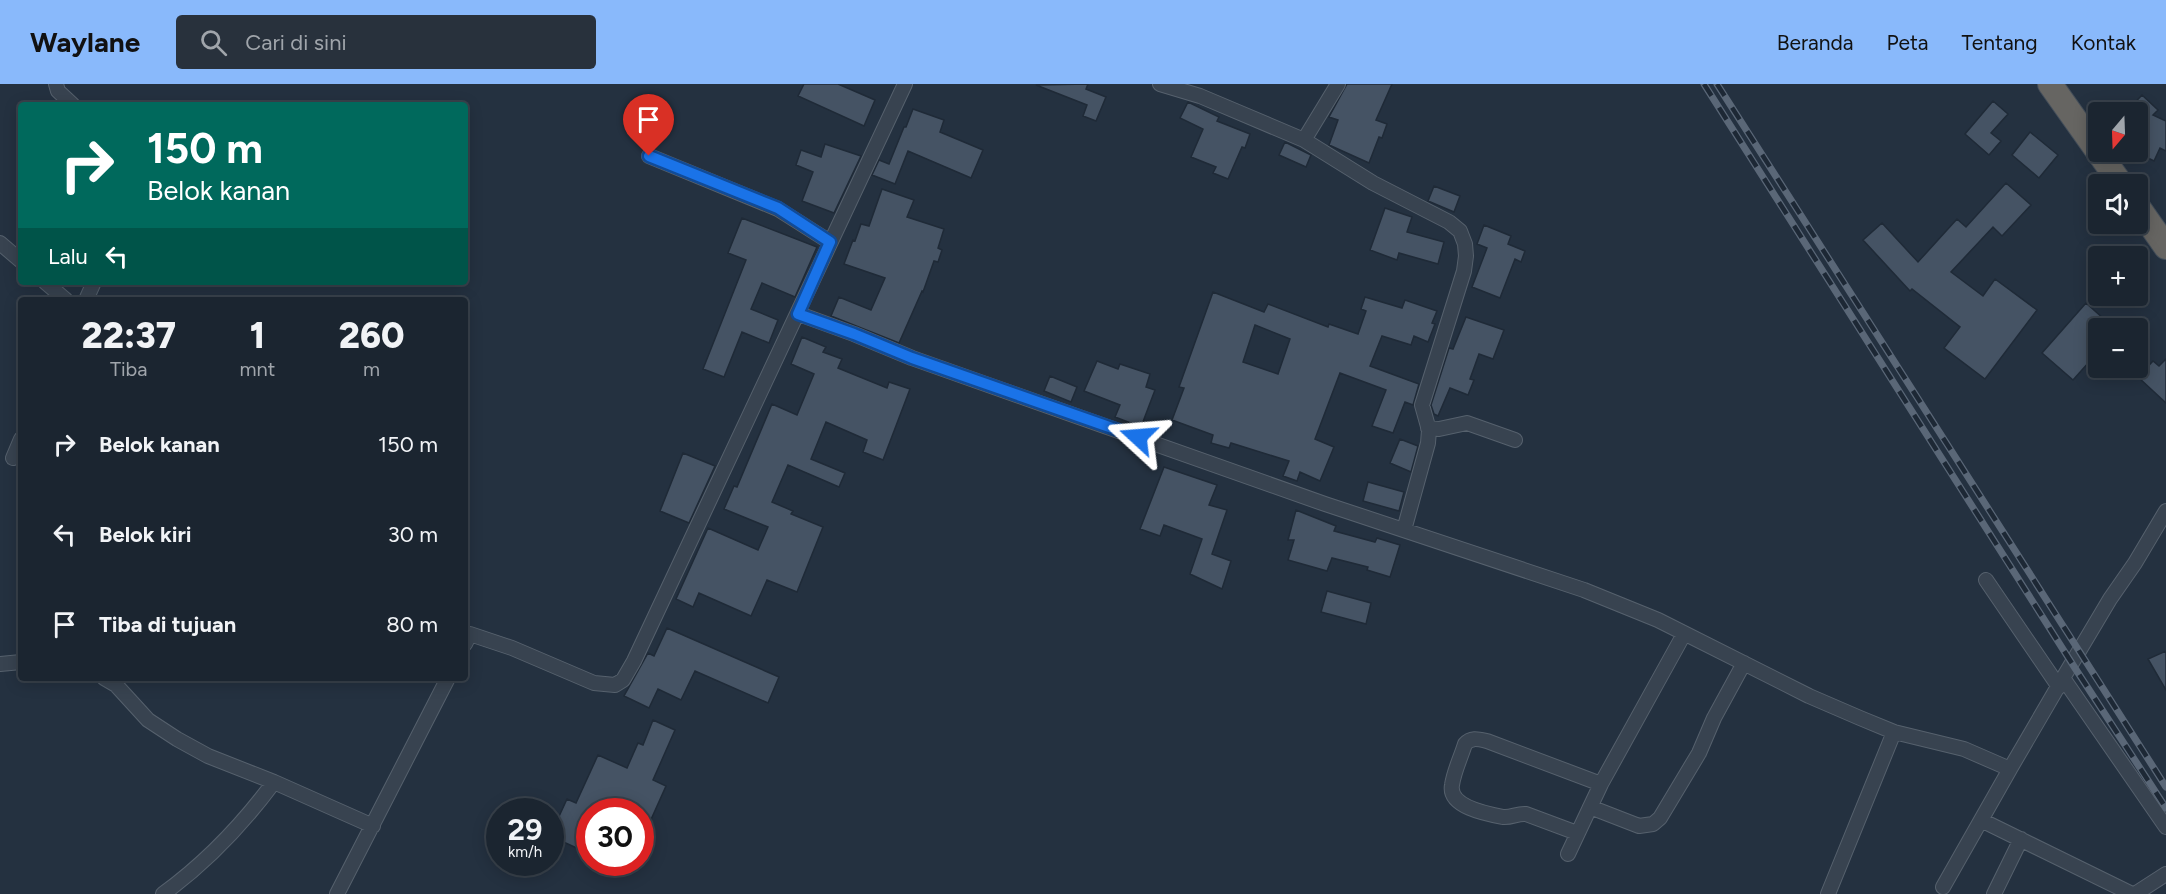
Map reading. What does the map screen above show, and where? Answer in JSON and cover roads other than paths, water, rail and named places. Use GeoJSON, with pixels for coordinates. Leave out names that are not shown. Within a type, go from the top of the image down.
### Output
{"type":"FeatureCollection","features":[{"type":"Feature","properties":{"kind":"highway"},"geometry":{"type":"LineString","coordinates":[[2050,84],[2114,174]]}},
{"type":"Feature","properties":{"kind":"highway"},"geometry":{"type":"LineString","coordinates":[[2148,221],[2166,247]]}},
{"type":"Feature","properties":{"kind":"street"},"geometry":{"type":"LineString","coordinates":[[56,84],[58,91],[70,102]]}},
{"type":"Feature","properties":{"kind":"street"},"geometry":{"type":"LineString","coordinates":[[468,636],[512,648],[594,683],[615,685],[622,680],[634,662],[905,84]]}},
{"type":"Feature","properties":{"kind":"street"},"geometry":{"type":"LineString","coordinates":[[1160,84],[1200,96],[1304,140],[1374,183],[1435,213],[1460,231],[1465,244],[1464,271],[1422,405],[1428,428],[1428,443],[1404,530]]}},
{"type":"Feature","properties":{"kind":"street"},"geometry":{"type":"LineString","coordinates":[[1304,140],[1338,84]]}},
{"type":"Feature","properties":{"kind":"street"},"geometry":{"type":"LineString","coordinates":[[649,156],[778,208],[830,242]]}},
{"type":"Feature","properties":{"kind":"street"},"geometry":{"type":"LineString","coordinates":[[0,243],[18,258]]}},
{"type":"Feature","properties":{"kind":"street"},"geometry":{"type":"LineString","coordinates":[[48,285],[62,297]]}},
{"type":"Feature","properties":{"kind":"street"},"geometry":{"type":"LineString","coordinates":[[798,314],[923,362],[1404,530],[1584,590],[1658,620],[1809,696],[1894,732],[1964,749],[2010,769]]}},
{"type":"Feature","properties":{"kind":"street"},"geometry":{"type":"LineString","coordinates":[[1428,428],[1439,429],[1467,423],[1515,440]]}},
{"type":"Feature","properties":{"kind":"street"},"geometry":{"type":"LineString","coordinates":[[13,458],[18,446]]}},
{"type":"Feature","properties":{"kind":"street"},"geometry":{"type":"LineString","coordinates":[[1943,887],[2110,599],[2166,511]]}},
{"type":"Feature","properties":{"kind":"street"},"geometry":{"type":"LineString","coordinates":[[1986,580],[2166,827]]}},
{"type":"Feature","properties":{"kind":"street"},"geometry":{"type":"LineString","coordinates":[[1568,854],[1600,784],[1684,634]]}},
{"type":"Feature","properties":{"kind":"street"},"geometry":{"type":"LineString","coordinates":[[0,664],[18,662]]}},
{"type":"Feature","properties":{"kind":"street"},"geometry":{"type":"LineString","coordinates":[[1590,807],[1639,826],[1646,826],[1660,818],[1699,753],[1714,718],[1744,663]]}},
{"type":"Feature","properties":{"kind":"street"},"geometry":{"type":"LineString","coordinates":[[109,681],[116,685],[148,720],[177,739],[208,756],[274,782],[373,826]]}},
{"type":"Feature","properties":{"kind":"street"},"geometry":{"type":"LineString","coordinates":[[337,894],[446,681]]}},
{"type":"Feature","properties":{"kind":"street"},"geometry":{"type":"LineString","coordinates":[[1828,894],[1894,732]]}},
{"type":"Feature","properties":{"kind":"street"},"geometry":{"type":"LineString","coordinates":[[1577,833],[1526,814],[1518,813],[1506,817],[1476,810],[1461,803],[1453,795],[1451,787],[1465,744],[1468,740],[1473,739],[1487,741],[1600,784]]}},
{"type":"Feature","properties":{"kind":"street"},"geometry":{"type":"LineString","coordinates":[[164,894],[195,871],[223,843],[249,816],[274,782]]}},
{"type":"Feature","properties":{"kind":"street"},"geometry":{"type":"LineString","coordinates":[[1981,820],[2133,894],[2166,874]]}},
{"type":"Feature","properties":{"kind":"street"},"geometry":{"type":"LineString","coordinates":[[1994,894],[2020,838]]}},
{"type":"Feature","properties":{"kind":"railway"},"geometry":{"type":"LineString","coordinates":[[1704,84],[2166,808]]}},
{"type":"Feature","properties":{"kind":"railway"},"geometry":{"type":"LineString","coordinates":[[1717,84],[2166,787]]}}]}
